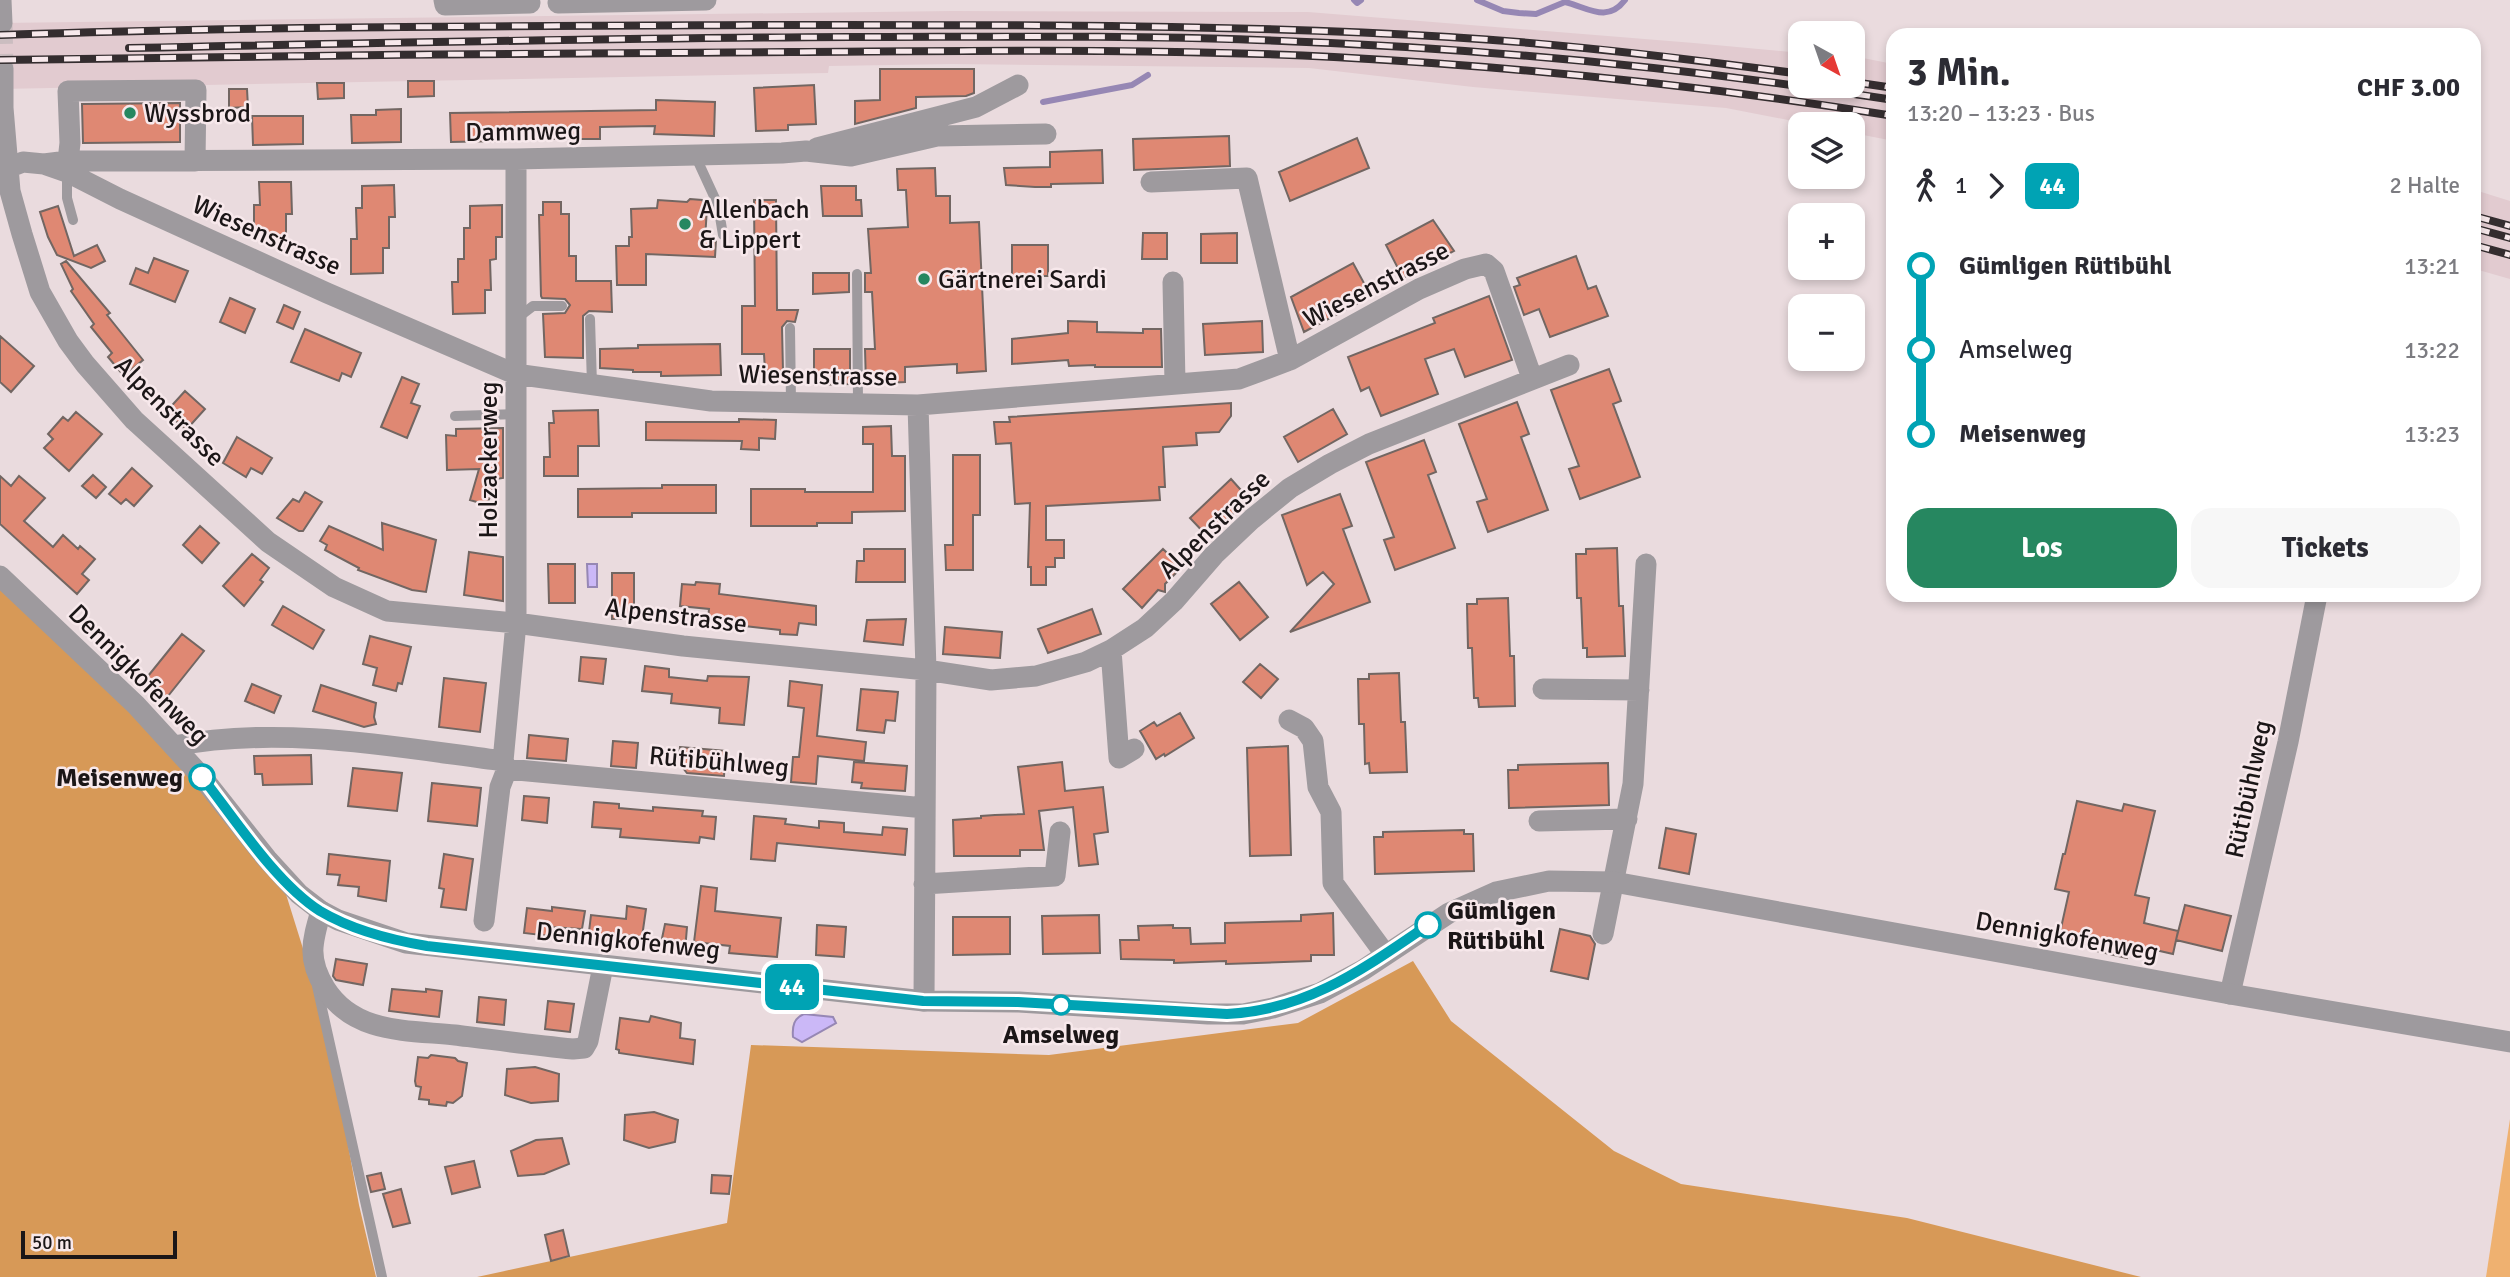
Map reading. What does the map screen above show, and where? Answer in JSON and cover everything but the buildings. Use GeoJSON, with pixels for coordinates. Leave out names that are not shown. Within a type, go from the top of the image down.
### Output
{"type":"FeatureCollection","features":[{"type":"Feature","properties":{"kind":"street"},"geometry":{"type":"LineString","coordinates":[[444,0],[444,5],[530,3]]}},
{"type":"Feature","properties":{"kind":"street"},"geometry":{"type":"LineString","coordinates":[[558,3],[706,0]]}},
{"type":"Feature","properties":{"kind":"street","name":"Alpenstrasse"},"geometry":{"type":"LineString","coordinates":[[3,69],[4,169],[40,292],[68,341],[134,420],[235,514],[303,568],[334,587],[387,611],[516,623],[683,646],[926,670],[991,680],[1036,676],[1062,670],[1111,650],[1145,628],[1174,601],[1214,555],[1290,488],[1369,444],[1569,365]]}},
{"type":"Feature","properties":{"kind":"street"},"geometry":{"type":"LineString","coordinates":[[806,151],[976,107],[1018,85]]}},
{"type":"Feature","properties":{"kind":"street"},"geometry":{"type":"LineString","coordinates":[[68,167],[68,91],[197,90],[195,161]]}},
{"type":"Feature","properties":{"kind":"street","name":"Dammweg"},"geometry":{"type":"LineString","coordinates":[[4,169],[23,162],[68,167],[195,161],[516,159],[806,151],[850,156],[937,136],[1046,134]]}},
{"type":"Feature","properties":{"kind":"street","name":"Holzackerweg"},"geometry":{"type":"LineString","coordinates":[[484,921],[505,765],[516,623],[516,159]]}},
{"type":"Feature","properties":{"kind":"street","name":"Wiesenstrasse"},"geometry":{"type":"LineString","coordinates":[[68,167],[120,199],[315,288],[515,374],[711,401],[918,405],[1239,379],[1290,360],[1419,289],[1465,269],[1486,264],[1494,271],[1532,378]]}},
{"type":"Feature","properties":{"kind":"street"},"geometry":{"type":"LineString","coordinates":[[1151,182],[1247,178],[1290,360]]}},
{"type":"Feature","properties":{"kind":"street"},"geometry":{"type":"LineString","coordinates":[[1173,282],[1175,384]]}},
{"type":"Feature","properties":{"kind":"street"},"geometry":{"type":"LineString","coordinates":[[918,405],[926,670],[923,1001]]}},
{"type":"Feature","properties":{"kind":"street"},"geometry":{"type":"LineString","coordinates":[[1603,934],[1633,784],[1646,564]]}},
{"type":"Feature","properties":{"kind":"street","name":"Dennigkofenweg"},"geometry":{"type":"LineString","coordinates":[[0,576],[136,705],[202,777],[280,875],[299,894],[321,911],[364,930],[406,943],[923,1001],[1018,1002],[1243,1014],[1273,1008],[1320,993],[1363,970],[1449,913],[1496,892],[1549,881],[1614,882],[2510,1042]]}},
{"type":"Feature","properties":{"kind":"street","name":"Rütibühlweg"},"geometry":{"type":"LineString","coordinates":[[2230,994],[2288,742],[2316,602]]}},
{"type":"Feature","properties":{"kind":"street"},"geometry":{"type":"LineString","coordinates":[[1111,650],[1119,758],[1134,749]]}},
{"type":"Feature","properties":{"kind":"street"},"geometry":{"type":"LineString","coordinates":[[1543,689],[1639,690]]}},
{"type":"Feature","properties":{"kind":"street"},"geometry":{"type":"LineString","coordinates":[[1289,720],[1304,728],[1312,740],[1318,787],[1331,812],[1334,883],[1385,954]]}},
{"type":"Feature","properties":{"kind":"street"},"geometry":{"type":"LineString","coordinates":[[174,746],[210,739],[323,738],[505,765]]}},
{"type":"Feature","properties":{"kind":"street","name":"Rütibühlweg"},"geometry":{"type":"LineString","coordinates":[[505,765],[925,808]]}},
{"type":"Feature","properties":{"kind":"street"},"geometry":{"type":"LineString","coordinates":[[1539,821],[1627,819]]}},
{"type":"Feature","properties":{"kind":"street"},"geometry":{"type":"LineString","coordinates":[[924,884],[1055,876],[1060,832]]}},
{"type":"Feature","properties":{"kind":"street"},"geometry":{"type":"LineString","coordinates":[[321,911],[312,950],[314,971],[335,1003],[353,1017],[373,1024],[573,1049],[584,1048],[589,1041],[603,966]]}},
{"type":"Feature","properties":{"kind":"lane"},"geometry":{"type":"LineString","coordinates":[[695,155],[718,205],[723,235]]}},
{"type":"Feature","properties":{"kind":"lane"},"geometry":{"type":"LineString","coordinates":[[68,167],[67,198],[73,219]]}},
{"type":"Feature","properties":{"kind":"lane"},"geometry":{"type":"LineString","coordinates":[[857,274],[858,404]]}},
{"type":"Feature","properties":{"kind":"lane"},"geometry":{"type":"LineString","coordinates":[[516,319],[533,306],[562,306]]}},
{"type":"Feature","properties":{"kind":"lane"},"geometry":{"type":"LineString","coordinates":[[590,319],[592,385]]}},
{"type":"Feature","properties":{"kind":"lane"},"geometry":{"type":"LineString","coordinates":[[790,328],[791,403]]}},
{"type":"Feature","properties":{"kind":"lane"},"geometry":{"type":"LineString","coordinates":[[455,416],[516,414]]}},
{"type":"Feature","properties":{"kind":"lane"},"geometry":{"type":"LineString","coordinates":[[314,971],[382,1277]]}},
{"type":"Feature","properties":{"kind":"shaded area"},"geometry":{"type":"Polygon","coordinates":[[[952,11],[1308,12],[1788,52],[1788,98],[1866,98],[1866,59],[1886,63],[1886,139],[1865,135],[1865,112],[1788,112],[1788,120],[1726,108],[1473,87],[1309,68],[952,64],[829,66],[828,73],[0,89],[0,23],[952,11]]]}},
{"type":"Feature","properties":{"kind":"shaded area"},"geometry":{"type":"Polygon","coordinates":[[[2481,192],[2510,201],[2510,279],[2481,271],[2481,192]]]}},
{"type":"Feature","properties":{"kind":"shaded area"},"geometry":{"type":"Polygon","coordinates":[[[587,564],[597,564],[597,587],[588,587],[587,564]]]}},
{"type":"Feature","properties":{"kind":"shaded area"},"geometry":{"type":"Polygon","coordinates":[[[0,576],[105,675],[280,875],[325,1019],[359,1205],[376,1277],[0,1277],[0,576]]]}},
{"type":"Feature","properties":{"kind":"shaded area"},"geometry":{"type":"Polygon","coordinates":[[[1413,961],[1451,1021],[1614,1151],[1681,1184],[1907,1218],[2141,1277],[477,1277],[727,1223],[751,1045],[1049,1055],[1298,1023],[1413,961]]]}},
{"type":"Feature","properties":{"kind":"shaded area"},"geometry":{"type":"Polygon","coordinates":[[[804,1014],[833,1017],[836,1023],[802,1042],[793,1037],[793,1029],[796,1020],[804,1014]]]}},
{"type":"Feature","properties":{"kind":"shaded area"},"geometry":{"type":"Polygon","coordinates":[[[2510,1119],[2510,1277],[2486,1277],[2510,1119]]]}},
{"type":"Feature","properties":{"kind":"waterway"},"geometry":{"type":"LineString","coordinates":[[1354,0],[1357,3],[1361,0]]}},
{"type":"Feature","properties":{"kind":"waterway"},"geometry":{"type":"LineString","coordinates":[[1477,0],[1503,11],[1536,14],[1565,2],[1596,12],[1611,11],[1625,0]]}},
{"type":"Feature","properties":{"kind":"waterway"},"geometry":{"type":"LineString","coordinates":[[1043,102],[1132,85],[1148,75]]}},
{"type":"Feature","properties":{"kind":"tunnel"},"geometry":{"type":"LineString","coordinates":[[2,23],[3,69]]}},
{"type":"Feature","properties":{"kind":"railway"},"geometry":{"type":"LineString","coordinates":[[0,35],[487,26],[1198,27],[1493,40],[1625,52],[1788,72]]}},
{"type":"Feature","properties":{"kind":"railway"},"geometry":{"type":"LineString","coordinates":[[129,48],[759,38],[1206,38],[1337,43],[1576,60],[1886,99]]}},
{"type":"Feature","properties":{"kind":"railway"},"geometry":{"type":"LineString","coordinates":[[0,60],[995,51],[1266,54],[1545,72],[1754,96],[1886,115]]}},
{"type":"Feature","properties":{"kind":"railway"},"geometry":{"type":"LineString","coordinates":[[1866,84],[1886,87]]}},
{"type":"Feature","properties":{"kind":"railway"},"geometry":{"type":"LineString","coordinates":[[2481,218],[2510,226]]}},
{"type":"Feature","properties":{"kind":"railway"},"geometry":{"type":"LineString","coordinates":[[2481,230],[2510,238]]}},
{"type":"Feature","properties":{"kind":"railway"},"geometry":{"type":"LineString","coordinates":[[2481,247],[2510,255]]}},
{"type":"Feature","properties":{"kind":"bus line","name":"44"},"geometry":{"type":"LineString","coordinates":[[202,777],[280,875],[311,904],[338,920],[364,930],[406,943],[427,946],[923,1001],[1018,1002],[1243,1014],[1320,993],[1363,970],[1428,925]]}},
{"type":"Feature","properties":{"kind":"place","name":"Wyssbrod"},"geometry":{"type":"Point","coordinates":[130,113]}},
{"type":"Feature","properties":{"kind":"place","name":"Allenbach & Lippert"},"geometry":{"type":"Point","coordinates":[685,224]}},
{"type":"Feature","properties":{"kind":"place","name":"Gärtnerei Sardi"},"geometry":{"type":"Point","coordinates":[924,279]}},
{"type":"Feature","properties":{"kind":"place","name":"Meisenweg"},"geometry":{"type":"Point","coordinates":[202,777]}},
{"type":"Feature","properties":{"kind":"place","name":"Gümligen Rütibühl"},"geometry":{"type":"Point","coordinates":[1428,925]}},
{"type":"Feature","properties":{"kind":"place","name":"Amselweg"},"geometry":{"type":"Point","coordinates":[1061,1005]}}]}
